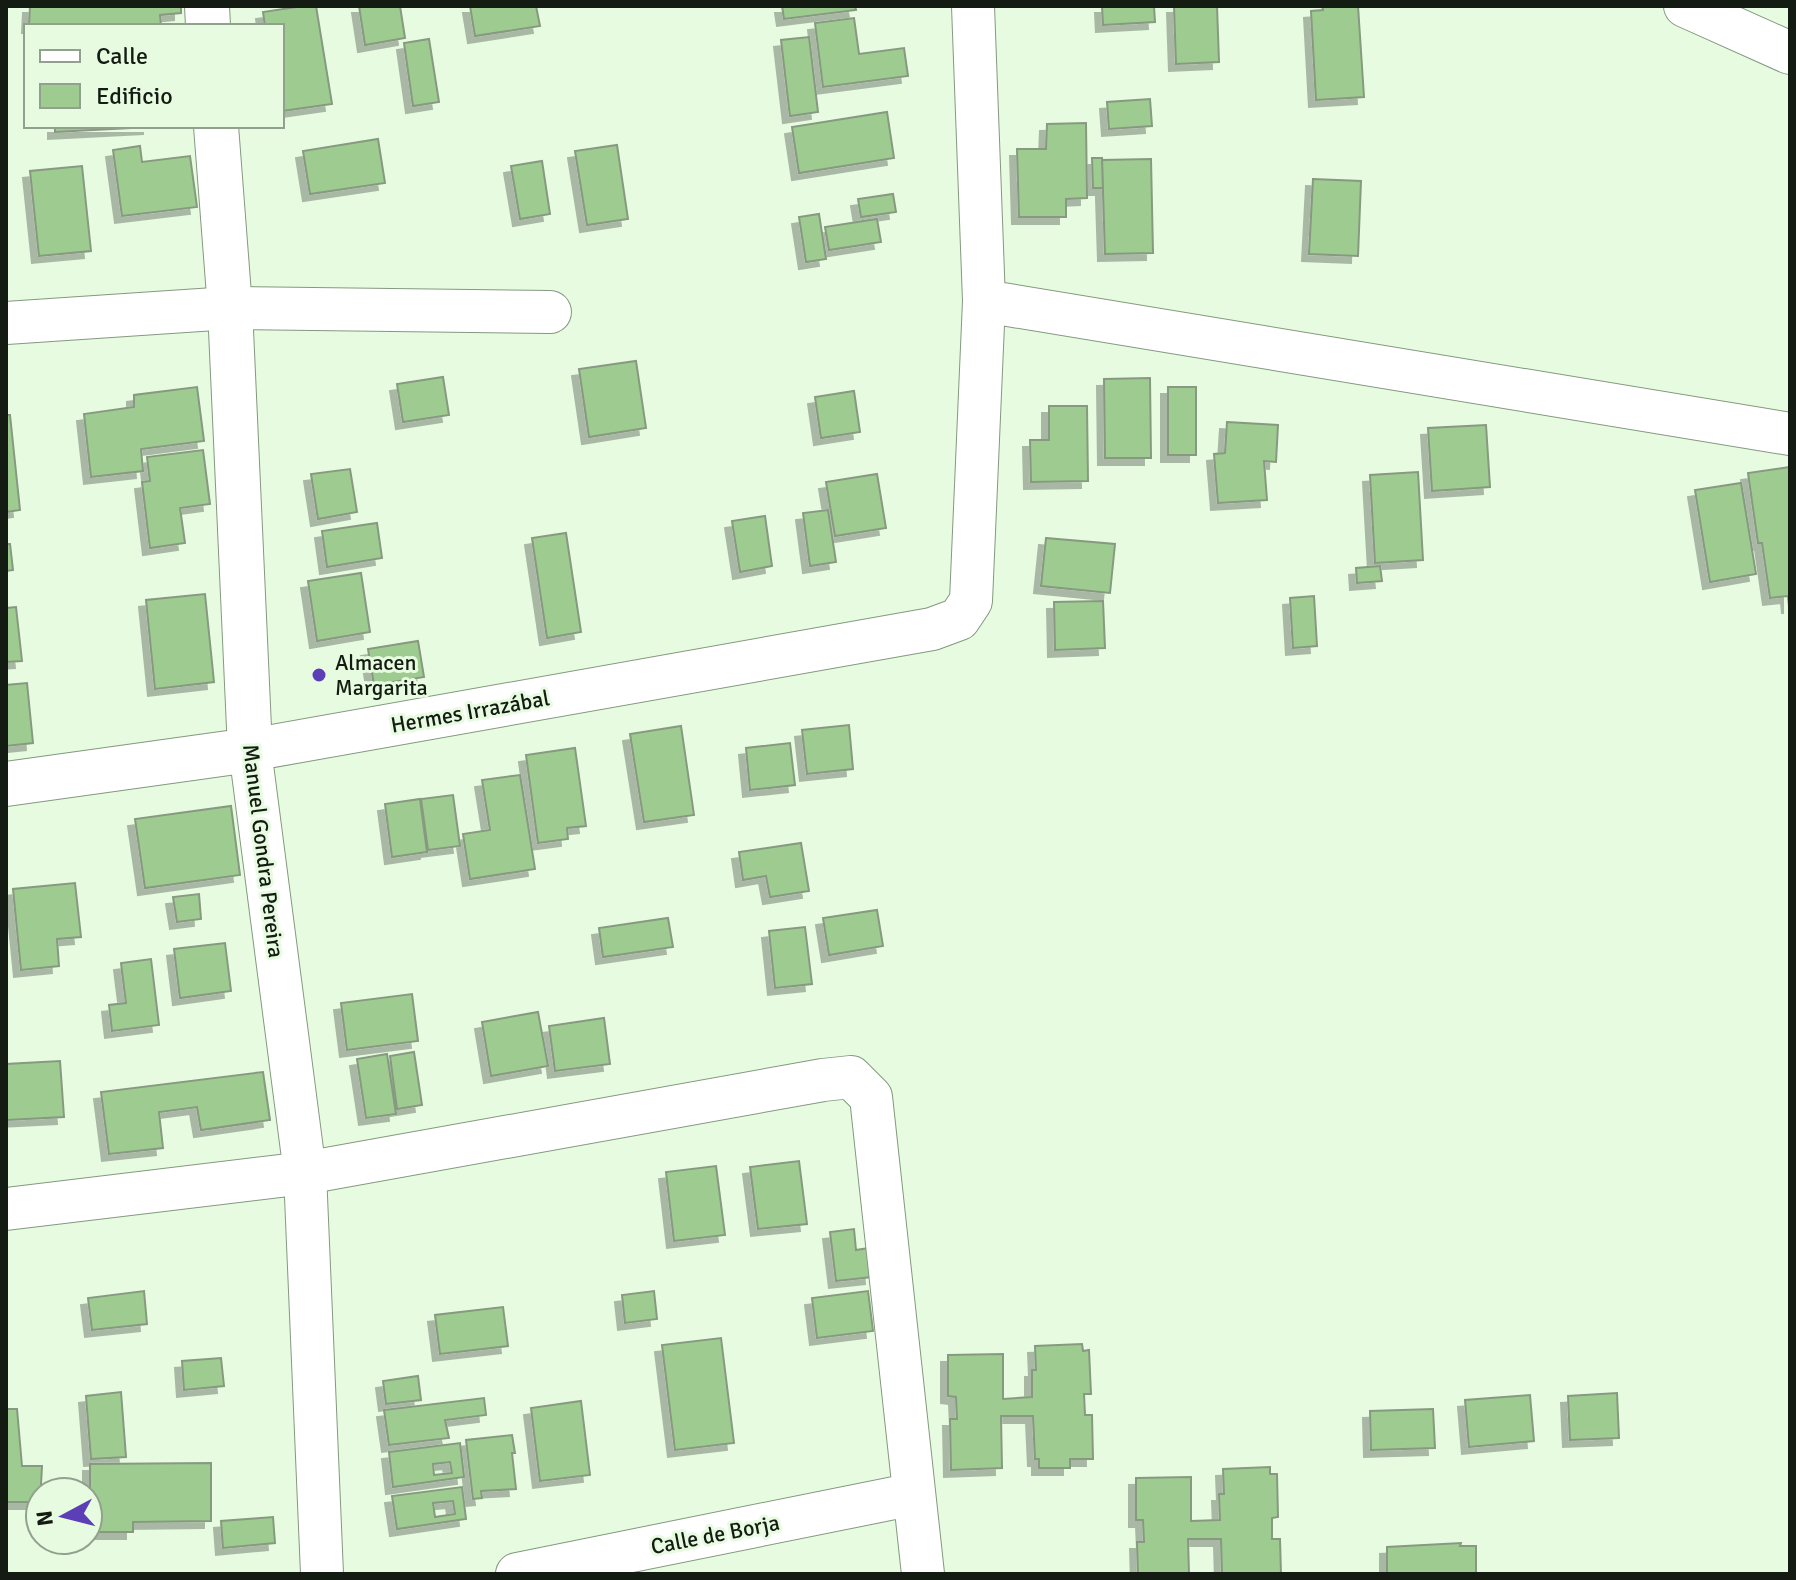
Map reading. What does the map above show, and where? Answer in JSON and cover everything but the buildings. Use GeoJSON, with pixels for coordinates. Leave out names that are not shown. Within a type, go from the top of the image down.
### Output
{"type":"FeatureCollection","features":[{"type":"Feature","properties":{"kind":"street"},"geometry":{"type":"LineString","coordinates":[[973,6],[984,301],[1790,434]]}},
{"type":"Feature","properties":{"kind":"street"},"geometry":{"type":"LineString","coordinates":[[1685,6],[1790,53]]}},
{"type":"Feature","properties":{"kind":"street","name":"Manuel Gondra Pereira"},"geometry":{"type":"LineString","coordinates":[[216,128],[230,308],[250,750],[305,1173],[322,1574]]}},
{"type":"Feature","properties":{"kind":"street","name":"Hermes Irrazábal"},"geometry":{"type":"LineString","coordinates":[[6,784],[250,750],[932,629],[959,619],[971,601],[984,301]]}},
{"type":"Feature","properties":{"kind":"street"},"geometry":{"type":"LineString","coordinates":[[6,323],[230,308],[550,312]]}},
{"type":"Feature","properties":{"kind":"street"},"geometry":{"type":"LineString","coordinates":[[6,1209],[305,1173],[851,1077],[871,1097],[923,1574]]}},
{"type":"Feature","properties":{"kind":"street","name":"Calle de Borja"},"geometry":{"type":"LineString","coordinates":[[517,1574],[914,1494]]}},
{"type":"Feature","properties":{"kind":"place","name":"Almacen Margarita"},"geometry":{"type":"Point","coordinates":[319,675]}}]}
